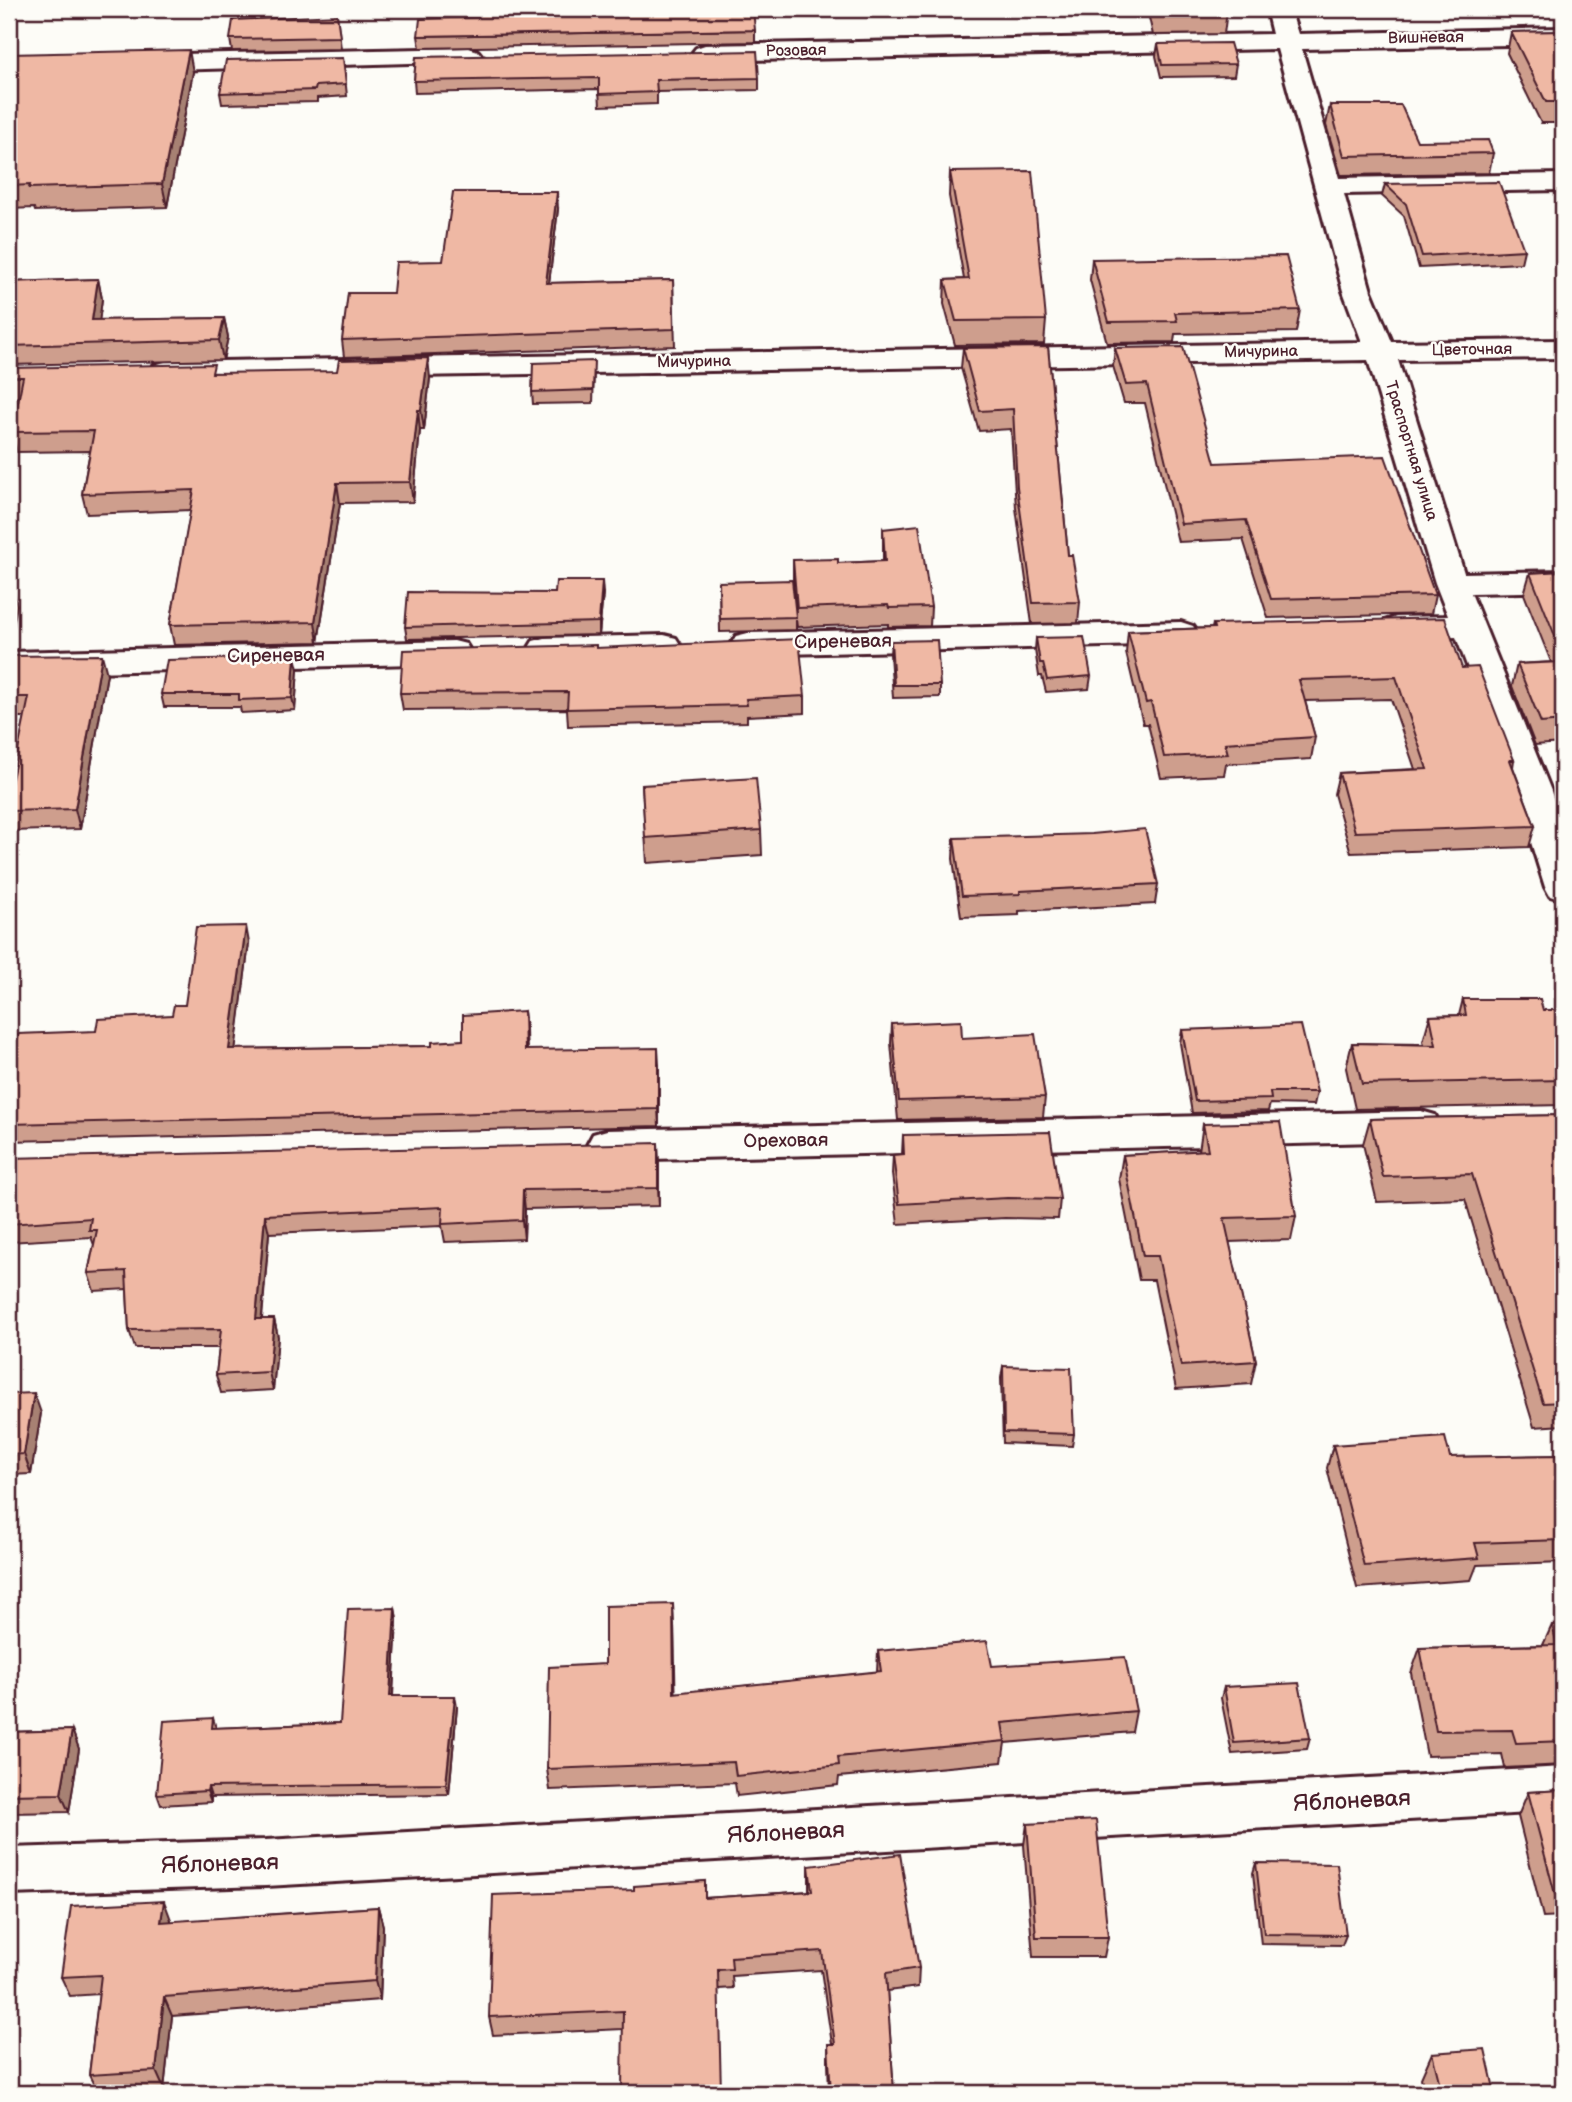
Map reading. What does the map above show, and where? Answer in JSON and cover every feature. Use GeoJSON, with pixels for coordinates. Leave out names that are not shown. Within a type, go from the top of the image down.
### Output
{"type":"FeatureCollection","features":[{"type":"Feature","properties":{"kind":"street","name":"Траспортная улица"},"geometry":{"type":"LineString","coordinates":[[1278,9],[1357,291],[1380,351],[1451,583],[1467,626],[1548,791],[1563,887]]}},
{"type":"Feature","properties":{"kind":"street","name":"Вишневая"},"geometry":{"type":"LineString","coordinates":[[1289,43],[1563,36]]}},
{"type":"Feature","properties":{"kind":"street","name":"Розовая"},"geometry":{"type":"LineString","coordinates":[[679,53],[1289,43]]}},
{"type":"Feature","properties":{"kind":"street"},"geometry":{"type":"LineString","coordinates":[[116,63],[498,56]]}},
{"type":"Feature","properties":{"kind":"street"},"geometry":{"type":"LineString","coordinates":[[1328,186],[1563,181]]}},
{"type":"Feature","properties":{"kind":"street","name":"Цветочная"},"geometry":{"type":"LineString","coordinates":[[1380,351],[1563,349]]}},
{"type":"Feature","properties":{"kind":"street","name":"Мичурина"},"geometry":{"type":"LineString","coordinates":[[141,372],[1069,354],[1380,351]]}},
{"type":"Feature","properties":{"kind":"street"},"geometry":{"type":"LineString","coordinates":[[1451,583],[1563,580]]}},
{"type":"Feature","properties":{"kind":"street"},"geometry":{"type":"LineString","coordinates":[[1370,628],[1467,626]]}},
{"type":"Feature","properties":{"kind":"street","name":"Сиреневая"},"geometry":{"type":"LineString","coordinates":[[9,663],[1217,632]]}},
{"type":"Feature","properties":{"kind":"street","name":"Ореховая"},"geometry":{"type":"LineString","coordinates":[[578,1146],[1452,1125]]}},
{"type":"Feature","properties":{"kind":"street","name":"Яблоневая"},"geometry":{"type":"LineString","coordinates":[[9,1871],[280,1862],[1563,1789]]}},
{"type":"Feature","properties":{"kind":"building"},"geometry":{"type":"Polygon","coordinates":[[[479,9],[753,9],[755,30],[418,36],[420,19],[479,17],[479,9]]]}},
{"type":"Feature","properties":{"kind":"building"},"geometry":{"type":"Polygon","coordinates":[[[1154,9],[1226,9],[1227,11],[1155,13],[1154,9]]]}},
{"type":"Feature","properties":{"kind":"building"},"geometry":{"type":"Polygon","coordinates":[[[337,15],[340,37],[230,39],[233,20],[337,15]]]}},
{"type":"Feature","properties":{"kind":"building"},"geometry":{"type":"Polygon","coordinates":[[[1563,31],[1563,102],[1546,102],[1511,32],[1563,31]]]}},
{"type":"Feature","properties":{"kind":"building"},"geometry":{"type":"Polygon","coordinates":[[[1230,43],[1236,64],[1162,65],[1158,44],[1230,43]]]}},
{"type":"Feature","properties":{"kind":"building"},"geometry":{"type":"Polygon","coordinates":[[[189,50],[162,184],[29,188],[30,185],[9,186],[9,54],[189,50]]]}},
{"type":"Feature","properties":{"kind":"building"},"geometry":{"type":"Polygon","coordinates":[[[757,51],[759,78],[656,80],[657,92],[599,94],[599,78],[414,81],[416,57],[757,51]]]}},
{"type":"Feature","properties":{"kind":"building"},"geometry":{"type":"Polygon","coordinates":[[[343,58],[346,84],[316,86],[315,90],[220,93],[226,60],[343,58]]]}},
{"type":"Feature","properties":{"kind":"building"},"geometry":{"type":"Polygon","coordinates":[[[1330,105],[1401,105],[1417,141],[1488,140],[1493,153],[1344,156],[1330,105]]]}},
{"type":"Feature","properties":{"kind":"building"},"geometry":{"type":"Polygon","coordinates":[[[1032,171],[1046,320],[956,321],[945,280],[969,279],[950,172],[1032,171]]]}},
{"type":"Feature","properties":{"kind":"building"},"geometry":{"type":"Polygon","coordinates":[[[1499,182],[1524,250],[1422,256],[1406,204],[1385,184],[1499,182]]]}},
{"type":"Feature","properties":{"kind":"building"},"geometry":{"type":"Polygon","coordinates":[[[453,192],[557,192],[546,283],[673,280],[674,329],[342,340],[348,293],[393,293],[396,262],[443,261],[453,192]]]}},
{"type":"Feature","properties":{"kind":"building"},"geometry":{"type":"Polygon","coordinates":[[[1286,256],[1300,310],[1175,313],[1177,321],[1109,322],[1092,259],[1286,256]]]}},
{"type":"Feature","properties":{"kind":"building"},"geometry":{"type":"Polygon","coordinates":[[[98,279],[92,320],[224,318],[219,340],[9,346],[9,282],[98,279]]]}},
{"type":"Feature","properties":{"kind":"building"},"geometry":{"type":"Polygon","coordinates":[[[1048,347],[1068,555],[1072,555],[1080,602],[1033,603],[1017,487],[1013,409],[980,411],[963,348],[1048,347]]]}},
{"type":"Feature","properties":{"kind":"building"},"geometry":{"type":"Polygon","coordinates":[[[1183,347],[1215,463],[1385,456],[1435,595],[1271,599],[1246,520],[1181,524],[1147,384],[1126,385],[1115,348],[1183,347]]]}},
{"type":"Feature","properties":{"kind":"building"},"geometry":{"type":"Polygon","coordinates":[[[428,358],[421,410],[418,410],[410,482],[337,483],[315,622],[170,625],[194,490],[82,494],[94,431],[12,432],[23,377],[9,377],[9,368],[214,364],[212,373],[337,371],[339,360],[428,358]]]}},
{"type":"Feature","properties":{"kind":"building"},"geometry":{"type":"Polygon","coordinates":[[[594,361],[593,390],[532,392],[533,363],[594,361]]]}},
{"type":"Feature","properties":{"kind":"building"},"geometry":{"type":"Polygon","coordinates":[[[919,525],[931,607],[889,608],[888,605],[797,608],[793,560],[838,559],[838,563],[885,561],[883,529],[919,525]]]}},
{"type":"Feature","properties":{"kind":"building"},"geometry":{"type":"Polygon","coordinates":[[[1563,571],[1563,656],[1530,573],[1563,571]]]}},
{"type":"Feature","properties":{"kind":"building"},"geometry":{"type":"Polygon","coordinates":[[[792,580],[796,617],[720,619],[719,582],[792,580]]]}},
{"type":"Feature","properties":{"kind":"building"},"geometry":{"type":"Polygon","coordinates":[[[556,581],[602,581],[599,622],[405,627],[408,592],[555,593],[556,581]]]}},
{"type":"Feature","properties":{"kind":"building"},"geometry":{"type":"Polygon","coordinates":[[[1445,618],[1462,668],[1478,667],[1514,760],[1510,760],[1535,826],[1355,832],[1339,773],[1427,769],[1396,677],[1299,680],[1315,737],[1225,743],[1228,754],[1164,757],[1151,702],[1146,703],[1128,631],[1214,628],[1213,624],[1445,618]]]}},
{"type":"Feature","properties":{"kind":"building"},"geometry":{"type":"Polygon","coordinates":[[[1084,637],[1091,676],[1047,680],[1043,663],[1040,663],[1036,638],[1084,637]]]}},
{"type":"Feature","properties":{"kind":"building"},"geometry":{"type":"Polygon","coordinates":[[[799,639],[805,696],[746,699],[747,705],[567,709],[568,692],[400,693],[403,650],[596,645],[596,648],[799,639]]]}},
{"type":"Feature","properties":{"kind":"building"},"geometry":{"type":"Polygon","coordinates":[[[937,640],[940,685],[894,685],[891,641],[937,640]]]}},
{"type":"Feature","properties":{"kind":"building"},"geometry":{"type":"Polygon","coordinates":[[[102,655],[75,809],[9,811],[9,794],[29,697],[9,697],[9,656],[102,655]]]}},
{"type":"Feature","properties":{"kind":"building"},"geometry":{"type":"Polygon","coordinates":[[[295,657],[292,698],[239,700],[239,694],[161,694],[167,660],[295,657]]]}},
{"type":"Feature","properties":{"kind":"building"},"geometry":{"type":"Polygon","coordinates":[[[1563,662],[1563,721],[1541,723],[1517,664],[1563,662]]]}},
{"type":"Feature","properties":{"kind":"building"},"geometry":{"type":"Polygon","coordinates":[[[756,778],[761,830],[645,838],[642,785],[756,778]]]}},
{"type":"Feature","properties":{"kind":"building"},"geometry":{"type":"Polygon","coordinates":[[[1145,829],[1158,884],[962,896],[954,838],[1092,834],[1145,829]]]}},
{"type":"Feature","properties":{"kind":"building"},"geometry":{"type":"Polygon","coordinates":[[[246,926],[229,1049],[432,1046],[432,1042],[463,1040],[463,1015],[524,1011],[525,1050],[658,1048],[658,1109],[9,1124],[9,1090],[18,1034],[96,1031],[98,1019],[172,1015],[174,1005],[185,1005],[196,927],[246,926]]]}},
{"type":"Feature","properties":{"kind":"building"},"geometry":{"type":"Polygon","coordinates":[[[1463,999],[1540,999],[1543,1010],[1563,1010],[1563,1080],[1362,1084],[1352,1043],[1436,1045],[1430,1016],[1466,1015],[1463,999]]]}},
{"type":"Feature","properties":{"kind":"building"},"geometry":{"type":"Polygon","coordinates":[[[961,1021],[962,1038],[1035,1034],[1045,1097],[899,1101],[892,1024],[961,1021]]]}},
{"type":"Feature","properties":{"kind":"building"},"geometry":{"type":"Polygon","coordinates":[[[1301,1025],[1317,1092],[1270,1092],[1271,1099],[1195,1101],[1182,1030],[1301,1025]]]}},
{"type":"Feature","properties":{"kind":"building"},"geometry":{"type":"Polygon","coordinates":[[[1563,1115],[1563,1402],[1543,1403],[1472,1174],[1383,1177],[1370,1119],[1563,1115]]]}},
{"type":"Feature","properties":{"kind":"building"},"geometry":{"type":"Polygon","coordinates":[[[1280,1122],[1296,1216],[1224,1218],[1256,1361],[1181,1366],[1158,1256],[1143,1256],[1123,1155],[1208,1150],[1203,1124],[1280,1122]]]}},
{"type":"Feature","properties":{"kind":"building"},"geometry":{"type":"Polygon","coordinates":[[[1050,1132],[1060,1199],[1007,1198],[899,1204],[893,1155],[904,1154],[903,1135],[1050,1132]]]}},
{"type":"Feature","properties":{"kind":"building"},"geometry":{"type":"Polygon","coordinates":[[[658,1143],[658,1188],[523,1190],[522,1220],[442,1224],[443,1207],[265,1215],[256,1319],[274,1319],[269,1372],[216,1375],[221,1329],[129,1330],[126,1271],[88,1273],[97,1230],[89,1230],[91,1218],[9,1224],[9,1158],[658,1143]]]}},
{"type":"Feature","properties":{"kind":"building"},"geometry":{"type":"Polygon","coordinates":[[[1003,1366],[1071,1368],[1074,1434],[1004,1432],[1003,1366]]]}},
{"type":"Feature","properties":{"kind":"building"},"geometry":{"type":"Polygon","coordinates":[[[34,1393],[24,1454],[9,1455],[9,1394],[34,1393]]]}},
{"type":"Feature","properties":{"kind":"building"},"geometry":{"type":"Polygon","coordinates":[[[1445,1437],[1450,1457],[1563,1455],[1563,1540],[1475,1543],[1479,1558],[1364,1566],[1333,1445],[1445,1437]]]}},
{"type":"Feature","properties":{"kind":"building"},"geometry":{"type":"Polygon","coordinates":[[[673,1604],[674,1693],[881,1671],[878,1651],[987,1641],[992,1666],[1125,1657],[1136,1711],[1002,1723],[1005,1741],[838,1757],[839,1765],[736,1776],[734,1762],[547,1769],[549,1667],[605,1664],[605,1606],[673,1604]]]}},
{"type":"Feature","properties":{"kind":"building"},"geometry":{"type":"Polygon","coordinates":[[[395,1608],[390,1696],[455,1696],[446,1784],[208,1787],[207,1791],[157,1794],[164,1721],[213,1718],[212,1728],[340,1723],[348,1609],[395,1608]]]}},
{"type":"Feature","properties":{"kind":"building"},"geometry":{"type":"Polygon","coordinates":[[[1563,1624],[1563,1741],[1516,1743],[1512,1730],[1436,1731],[1420,1648],[1557,1645],[1552,1625],[1563,1624]]]}},
{"type":"Feature","properties":{"kind":"building"},"geometry":{"type":"Polygon","coordinates":[[[1299,1683],[1310,1738],[1234,1743],[1224,1687],[1299,1683]]]}},
{"type":"Feature","properties":{"kind":"building"},"geometry":{"type":"Polygon","coordinates":[[[72,1730],[61,1794],[9,1795],[9,1732],[72,1730]]]}},
{"type":"Feature","properties":{"kind":"building"},"geometry":{"type":"Polygon","coordinates":[[[1563,1790],[1563,1893],[1555,1894],[1528,1792],[1563,1790]]]}},
{"type":"Feature","properties":{"kind":"building"},"geometry":{"type":"Polygon","coordinates":[[[1096,1820],[1108,1937],[1036,1937],[1027,1824],[1096,1820]]]}},
{"type":"Feature","properties":{"kind":"building"},"geometry":{"type":"Polygon","coordinates":[[[900,1854],[919,1968],[886,1973],[894,2093],[831,2093],[828,2044],[835,2044],[822,1951],[731,1957],[732,1969],[718,1970],[721,2093],[622,2093],[623,2011],[489,2017],[493,1895],[634,1890],[634,1886],[705,1881],[705,1898],[812,1891],[809,1866],[900,1854]]]}},
{"type":"Feature","properties":{"kind":"building"},"geometry":{"type":"Polygon","coordinates":[[[1256,1863],[1337,1864],[1346,1935],[1264,1934],[1256,1863]]]}},
{"type":"Feature","properties":{"kind":"building"},"geometry":{"type":"Polygon","coordinates":[[[164,1901],[161,1922],[378,1907],[375,1981],[164,1997],[156,2071],[89,2075],[101,1975],[61,1977],[71,1906],[164,1901]]]}},
{"type":"Feature","properties":{"kind":"building"},"geometry":{"type":"Polygon","coordinates":[[[1485,2049],[1495,2093],[1442,2093],[1432,2053],[1485,2049]]]}},
{"type":"Feature","properties":{"kind":"building"},"geometry":{"type":"Polygon","coordinates":[[[38,2085],[37,2093],[9,2093],[9,2087],[38,2085]]]}}]}
